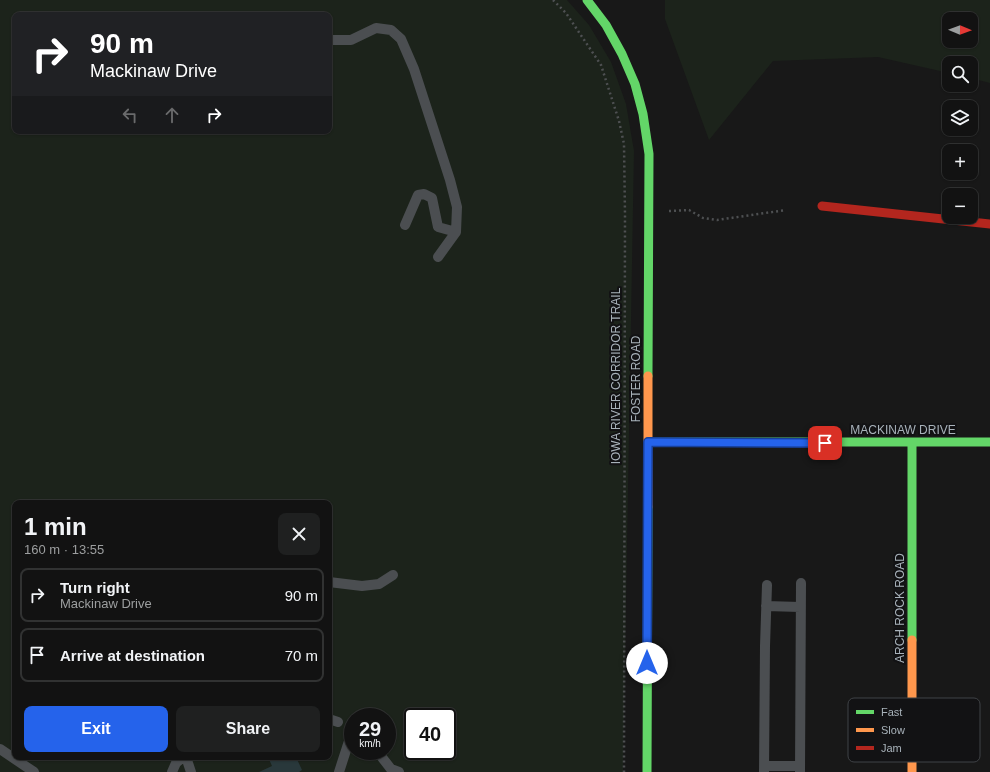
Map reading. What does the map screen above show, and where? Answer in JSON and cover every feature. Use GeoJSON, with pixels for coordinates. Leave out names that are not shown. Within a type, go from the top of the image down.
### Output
{"type":"FeatureCollection","features":[{"type":"Feature","properties":{"kind":"street","name":"FOSTER ROAD"},"geometry":{"type":"LineString","coordinates":[[587,0],[607,28],[622,55],[634,83],[643,113],[649,154],[647,772]]}},
{"type":"Feature","properties":{"kind":"street"},"geometry":{"type":"LineString","coordinates":[[822,206],[990,224]]}},
{"type":"Feature","properties":{"kind":"street","name":"MACKINAW DRIVE"},"geometry":{"type":"LineString","coordinates":[[648,442],[990,442]]}},
{"type":"Feature","properties":{"kind":"street","name":"ARCH ROCK ROAD"},"geometry":{"type":"LineString","coordinates":[[912,443],[912,698]]}},
{"type":"Feature","properties":{"kind":"lane"},"geometry":{"type":"LineString","coordinates":[[332,40],[351,40],[376,28],[391,30],[401,39],[417,76],[457,207],[456,232],[438,257]]}},
{"type":"Feature","properties":{"kind":"lane"},"geometry":{"type":"LineString","coordinates":[[404,225],[418,195],[424,194],[432,198],[438,227],[456,232]]}},
{"type":"Feature","properties":{"kind":"lane"},"geometry":{"type":"LineString","coordinates":[[332,582],[362,586],[379,584],[393,575]]}},
{"type":"Feature","properties":{"kind":"lane"},"geometry":{"type":"LineString","coordinates":[[767,585],[764,769],[800,769],[801,583]]}},
{"type":"Feature","properties":{"kind":"lane"},"geometry":{"type":"LineString","coordinates":[[766,606],[800,607]]}},
{"type":"Feature","properties":{"kind":"lane"},"geometry":{"type":"LineString","coordinates":[[0,749],[12,757]]}},
{"type":"Feature","properties":{"kind":"lane"},"geometry":{"type":"LineString","coordinates":[[339,772],[344,757]]}},
{"type":"Feature","properties":{"kind":"lane"},"geometry":{"type":"LineString","coordinates":[[16,760],[34,772]]}},
{"type":"Feature","properties":{"kind":"lane"},"geometry":{"type":"LineString","coordinates":[[172,772],[176,763],[180,760]]}},
{"type":"Feature","properties":{"kind":"lane"},"geometry":{"type":"LineString","coordinates":[[187,760],[191,772]]}},
{"type":"Feature","properties":{"kind":"lane"},"geometry":{"type":"LineString","coordinates":[[384,760],[391,769],[399,772]]}},
{"type":"Feature","properties":{"kind":"path","name":"IOWA RIVER CORRIDOR TRAIL"},"geometry":{"type":"LineString","coordinates":[[553,0],[566,13],[601,65],[619,121],[624,144],[624,772]]}},
{"type":"Feature","properties":{"kind":"path"},"geometry":{"type":"LineString","coordinates":[[669,211],[689,210],[703,218],[717,220],[786,210]]}},
{"type":"Feature","properties":{"kind":"shaded area"},"geometry":{"type":"Polygon","coordinates":[[[0,0],[567,0],[589,25],[611,62],[626,104],[634,151],[623,772],[0,772],[0,0]]]}},
{"type":"Feature","properties":{"kind":"shaded area"},"geometry":{"type":"Polygon","coordinates":[[[665,0],[990,0],[990,83],[978,80],[978,56],[942,56],[942,71],[878,57],[773,61],[709,140],[665,19],[665,0]]]}},
{"type":"Feature","properties":{"kind":"shaded area"},"geometry":{"type":"Polygon","coordinates":[[[269,760],[297,760],[302,770],[299,772],[259,772],[272,766],[269,760]]]}},
{"type":"Feature","properties":{"kind":"traffic: fast"},"geometry":{"type":"LineString","coordinates":[[587,0],[606,25],[622,54],[635,84],[643,114],[649,154],[648,376]]}},
{"type":"Feature","properties":{"kind":"traffic: fast"},"geometry":{"type":"LineString","coordinates":[[648,442],[990,442]]}},
{"type":"Feature","properties":{"kind":"traffic: fast"},"geometry":{"type":"LineString","coordinates":[[912,443],[912,640]]}},
{"type":"Feature","properties":{"kind":"traffic: fast"},"geometry":{"type":"LineString","coordinates":[[647,772],[648,507]]}},
{"type":"Feature","properties":{"kind":"traffic: slow"},"geometry":{"type":"LineString","coordinates":[[648,376],[648,507]]}},
{"type":"Feature","properties":{"kind":"traffic: slow"},"geometry":{"type":"LineString","coordinates":[[912,640],[912,698]]}},
{"type":"Feature","properties":{"kind":"traffic: slow"},"geometry":{"type":"LineString","coordinates":[[912,762],[912,772]]}},
{"type":"Feature","properties":{"kind":"traffic: jam"},"geometry":{"type":"LineString","coordinates":[[822,206],[990,224]]}},
{"type":"Feature","properties":{"kind":"route"},"geometry":{"type":"LineString","coordinates":[[647,663],[648,442],[825,443]]}}]}
